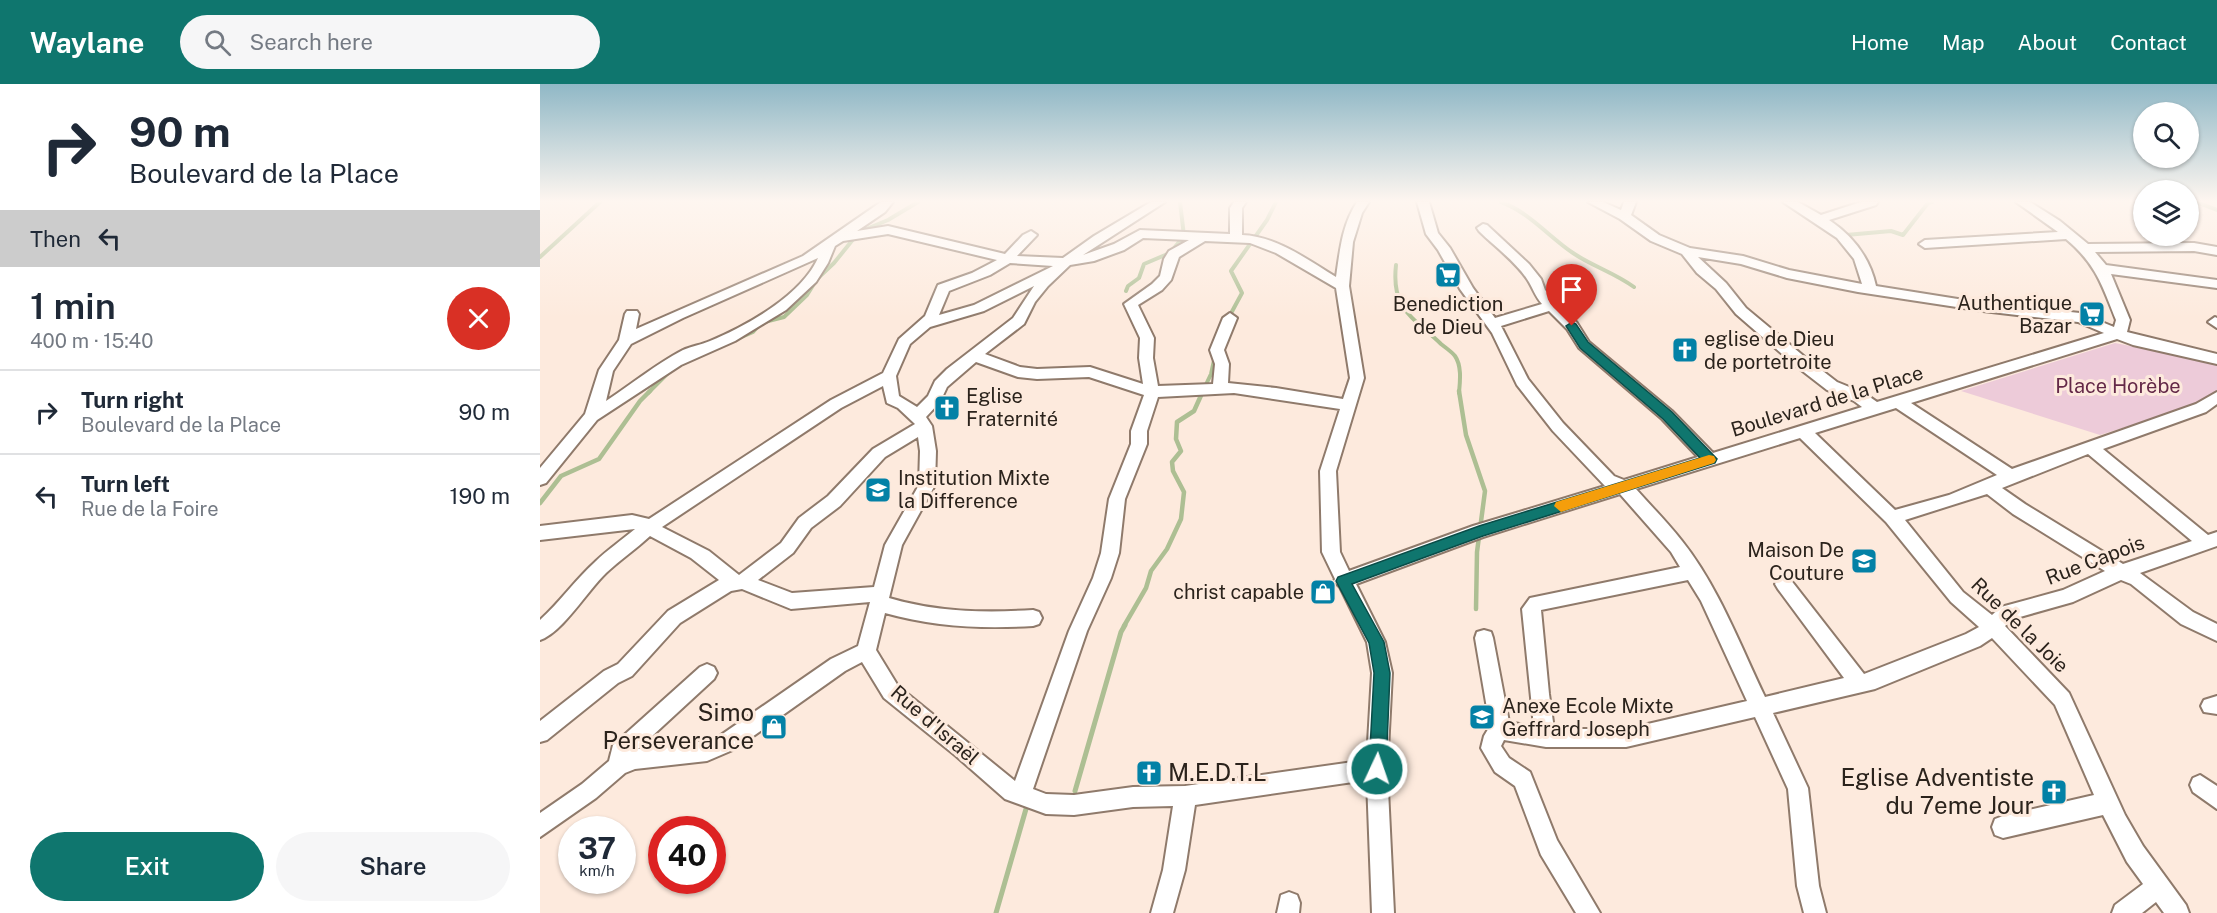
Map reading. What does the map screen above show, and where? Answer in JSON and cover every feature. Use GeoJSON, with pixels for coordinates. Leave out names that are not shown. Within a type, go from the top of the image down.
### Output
{"type":"FeatureCollection","features":[{"type":"Feature","properties":{"kind":"street"},"geometry":{"type":"LineString","coordinates":[[540,479],[592,416],[606,370],[626,341],[636,334],[808,259],[837,241]]}},
{"type":"Feature","properties":{"kind":"street"},"geometry":{"type":"LineString","coordinates":[[933,241],[1007,258],[1063,264],[1089,258],[1129,241]]}},
{"type":"Feature","properties":{"kind":"street"},"geometry":{"type":"LineString","coordinates":[[540,826],[589,791],[618,766],[634,759],[707,751],[838,664],[866,651],[901,528],[927,485],[928,451],[921,421],[903,404],[892,399],[889,376],[904,342],[931,318],[943,288],[986,270],[1007,258],[1024,241]]}},
{"type":"Feature","properties":{"kind":"street"},"geometry":{"type":"LineString","coordinates":[[922,325],[979,308],[1063,264],[1099,241]]}},
{"type":"Feature","properties":{"kind":"street"},"geometry":{"type":"LineString","coordinates":[[1020,795],[1078,631],[1102,578],[1110,553],[1117,499],[1139,444],[1139,431],[1152,392],[1146,358],[1147,338],[1131,304],[1157,287],[1166,277],[1170,259],[1174,254],[1196,241]]}},
{"type":"Feature","properties":{"kind":"street"},"geometry":{"type":"LineString","coordinates":[[1258,241],[1281,250],[1342,286]]}},
{"type":"Feature","properties":{"kind":"street"},"geometry":{"type":"LineString","coordinates":[[1347,241],[1342,286],[1357,378],[1328,471],[1330,552],[1376,642],[1382,673],[1377,769],[1383,913]]}},
{"type":"Feature","properties":{"kind":"street"},"geometry":{"type":"LineString","coordinates":[[1438,241],[1467,289],[1492,324],[1522,381],[1558,426],[1608,480],[1624,487],[1677,547],[1694,572],[1798,788],[1808,886],[1815,913]]}},
{"type":"Feature","properties":{"kind":"street"},"geometry":{"type":"LineString","coordinates":[[1496,241],[1524,267],[1534,279],[1539,292],[1572,326],[1584,345],[1667,415],[1710,459]]}},
{"type":"Feature","properties":{"kind":"street"},"geometry":{"type":"LineString","coordinates":[[1662,241],[1687,251],[1743,260],[1787,274],[1983,307],[2080,318],[2133,340],[2217,359]]}},
{"type":"Feature","properties":{"kind":"street"},"geometry":{"type":"LineString","coordinates":[[1849,241],[1857,250],[1870,289]]}},
{"type":"Feature","properties":{"kind":"street"},"geometry":{"type":"LineString","coordinates":[[1925,244],[1978,241]]}},
{"type":"Feature","properties":{"kind":"street"},"geometry":{"type":"LineString","coordinates":[[2076,241],[2102,269],[2123,320],[2120,333]]}},
{"type":"Feature","properties":{"kind":"street"},"geometry":{"type":"LineString","coordinates":[[592,416],[619,401],[689,354],[735,336],[794,297],[825,261],[829,247]]}},
{"type":"Feature","properties":{"kind":"street"},"geometry":{"type":"LineString","coordinates":[[2085,248],[2194,247],[2217,251]]}},
{"type":"Feature","properties":{"kind":"street"},"geometry":{"type":"LineString","coordinates":[[1687,251],[1702,270],[1717,281],[1741,311],[1801,362],[1832,386],[1859,397],[1874,408]]}},
{"type":"Feature","properties":{"kind":"street"},"geometry":{"type":"LineString","coordinates":[[540,733],[610,677],[625,670],[674,617],[735,583],[787,548],[805,523],[834,501],[879,453],[921,421],[940,385],[1019,321],[1034,294],[1063,264]]}},
{"type":"Feature","properties":{"kind":"street"},"geometry":{"type":"LineString","coordinates":[[2102,269],[2217,284]]}},
{"type":"Feature","properties":{"kind":"street"},"geometry":{"type":"LineString","coordinates":[[1492,324],[1553,305]]}},
{"type":"Feature","properties":{"kind":"street"},"geometry":{"type":"LineString","coordinates":[[626,341],[632,314]]}},
{"type":"Feature","properties":{"kind":"street"},"geometry":{"type":"LineString","coordinates":[[1220,389],[1222,364],[1217,350],[1230,318]]}},
{"type":"Feature","properties":{"kind":"street","name":"Boulevard de la Place"},"geometry":{"type":"LineString","coordinates":[[1343,581],[1479,531],[2120,333]]}},
{"type":"Feature","properties":{"kind":"street"},"geometry":{"type":"LineString","coordinates":[[975,356],[1027,373],[1090,372],[1152,392],[1220,389],[1276,393],[1348,405]]}},
{"type":"Feature","properties":{"kind":"street"},"geometry":{"type":"LineString","coordinates":[[540,632],[565,609],[576,593],[601,567],[651,526],[836,404],[889,376]]}},
{"type":"Feature","properties":{"kind":"street"},"geometry":{"type":"LineString","coordinates":[[1892,517],[1934,506],[1989,487],[2010,476],[2201,408],[2217,397]]}},
{"type":"Feature","properties":{"kind":"street"},"geometry":{"type":"LineString","coordinates":[[1898,402],[2010,476]]}},
{"type":"Feature","properties":{"kind":"street"},"geometry":{"type":"LineString","coordinates":[[2201,408],[2217,417]]}},
{"type":"Feature","properties":{"kind":"street","name":"Rue de la Joie"},"geometry":{"type":"LineString","coordinates":[[1803,431],[1892,517],[1957,597],[1991,625],[2062,699],[2117,823],[2158,887],[2178,913]]}},
{"type":"Feature","properties":{"kind":"street"},"geometry":{"type":"LineString","coordinates":[[2090,447],[2211,541]]}},
{"type":"Feature","properties":{"kind":"street"},"geometry":{"type":"LineString","coordinates":[[1989,487],[2026,514],[2121,572],[2137,579],[2187,618],[2217,633]]}},
{"type":"Feature","properties":{"kind":"street"},"geometry":{"type":"LineString","coordinates":[[540,533],[632,522],[651,526],[656,533],[693,551],[722,570],[735,583],[791,602],[880,598],[908,613],[989,621],[1033,618]]}},
{"type":"Feature","properties":{"kind":"street","name":"Rue Capois"},"geometry":{"type":"LineString","coordinates":[[1501,730],[1546,738],[1626,738],[1678,727],[1759,705],[1798,699],[1860,684],[1973,640],[1983,635],[1991,625],[2007,613],[2067,597],[2121,572],[2211,541]]}},
{"type":"Feature","properties":{"kind":"street"},"geometry":{"type":"LineString","coordinates":[[1546,738],[1539,694],[1531,609],[1536,603],[1694,572]]}},
{"type":"Feature","properties":{"kind":"street"},"geometry":{"type":"LineString","coordinates":[[1784,584],[1860,684]]}},
{"type":"Feature","properties":{"kind":"street"},"geometry":{"type":"LineString","coordinates":[[1484,638],[1501,730],[1494,736],[1491,748],[1502,765],[1523,779],[1549,847],[1589,913]]}},
{"type":"Feature","properties":{"kind":"street","name":"Rue d'Israël"},"geometry":{"type":"LineString","coordinates":[[866,651],[891,692],[955,742],[1012,792],[1046,804],[1074,805],[1133,797],[1185,796],[1377,769]]}},
{"type":"Feature","properties":{"kind":"street"},"geometry":{"type":"LineString","coordinates":[[618,766],[620,752],[707,673]]}},
{"type":"Feature","properties":{"kind":"street"},"geometry":{"type":"LineString","coordinates":[[2200,785],[2217,800]]}},
{"type":"Feature","properties":{"kind":"street"},"geometry":{"type":"LineString","coordinates":[[1162,913],[1171,890],[1185,796]]}},
{"type":"Feature","properties":{"kind":"street"},"geometry":{"type":"LineString","coordinates":[[2003,827],[2091,806],[2110,804]]}},
{"type":"Feature","properties":{"kind":"street"},"geometry":{"type":"LineString","coordinates":[[2123,913],[2158,887]]}},
{"type":"Feature","properties":{"kind":"green space","name":"Place Horèbe"},"geometry":{"type":"Polygon","coordinates":[[[2115,343],[2217,363],[2217,394],[2206,402],[2100,435],[1961,391],[2115,343]]]}},
{"type":"Feature","properties":{"kind":"waterway"},"geometry":{"type":"LineString","coordinates":[[540,257],[558,241]]}},
{"type":"Feature","properties":{"kind":"waterway"},"geometry":{"type":"LineString","coordinates":[[737,339],[753,332],[761,323],[784,317],[807,295],[817,279],[852,241]]}},
{"type":"Feature","properties":{"kind":"waterway"},"geometry":{"type":"LineString","coordinates":[[1126,291],[1128,286],[1139,278],[1144,264],[1170,253],[1180,241]]}},
{"type":"Feature","properties":{"kind":"waterway"},"geometry":{"type":"LineString","coordinates":[[1229,317],[1242,293],[1231,271],[1252,241]]}},
{"type":"Feature","properties":{"kind":"waterway"},"geometry":{"type":"LineString","coordinates":[[1557,241],[1588,262],[1634,287]]}},
{"type":"Feature","properties":{"kind":"waterway"},"geometry":{"type":"LineString","coordinates":[[1396,265],[1395,280],[1401,303],[1421,327],[1455,356],[1459,364],[1459,391]]}},
{"type":"Feature","properties":{"kind":"waterway"},"geometry":{"type":"LineString","coordinates":[[1202,393],[1211,374],[1215,356]]}},
{"type":"Feature","properties":{"kind":"waterway"},"geometry":{"type":"LineString","coordinates":[[540,503],[561,476],[599,459],[640,401],[668,373]]}},
{"type":"Feature","properties":{"kind":"waterway"},"geometry":{"type":"LineString","coordinates":[[1124,626],[1146,588],[1151,571],[1167,549],[1181,519],[1184,492],[1173,471],[1172,462],[1181,451],[1176,439],[1177,422],[1194,411],[1203,391]]}},
{"type":"Feature","properties":{"kind":"waterway"},"geometry":{"type":"LineString","coordinates":[[1459,391],[1466,435],[1485,491],[1477,552],[1476,609]]}},
{"type":"Feature","properties":{"kind":"waterway"},"geometry":{"type":"LineString","coordinates":[[1075,791],[1121,632],[1125,625]]}},
{"type":"Feature","properties":{"kind":"waterway"},"geometry":{"type":"LineString","coordinates":[[996,913],[1028,802]]}},
{"type":"Feature","properties":{"kind":"slow traffic"},"geometry":{"type":"LineString","coordinates":[[1561,506],[1709,460]]}},
{"type":"Feature","properties":{"kind":"place","name":"Benediction de Dieu"},"geometry":{"type":"Point","coordinates":[1448,275]}},
{"type":"Feature","properties":{"kind":"place","name":"Authentique Bazar"},"geometry":{"type":"Point","coordinates":[2092,314]}},
{"type":"Feature","properties":{"kind":"place","name":"eglise de Dieu de portetroite"},"geometry":{"type":"Point","coordinates":[1685,350]}},
{"type":"Feature","properties":{"kind":"place","name":"Eglise Fraternité"},"geometry":{"type":"Point","coordinates":[947,408]}},
{"type":"Feature","properties":{"kind":"place","name":"Institution Mixte la Difference"},"geometry":{"type":"Point","coordinates":[878,490]}},
{"type":"Feature","properties":{"kind":"place","name":"Maison De Couture"},"geometry":{"type":"Point","coordinates":[1864,561]}},
{"type":"Feature","properties":{"kind":"place","name":"christ capable"},"geometry":{"type":"Point","coordinates":[1323,592]}},
{"type":"Feature","properties":{"kind":"place","name":"Anexe Ecole Mixte Geffrard Joseph"},"geometry":{"type":"Point","coordinates":[1482,717]}},
{"type":"Feature","properties":{"kind":"place","name":"Simo Perseverance"},"geometry":{"type":"Point","coordinates":[774,727]}},
{"type":"Feature","properties":{"kind":"place","name":"M.E.D.T.L"},"geometry":{"type":"Point","coordinates":[1149,773]}},
{"type":"Feature","properties":{"kind":"place","name":"Eglise Adventiste du 7eme Jour"},"geometry":{"type":"Point","coordinates":[2054,792]}},
{"type":"Feature","properties":{"kind":"route"},"geometry":{"type":"LineString","coordinates":[[1377,769],[1382,673],[1376,642],[1343,581],[1479,531],[1710,459],[1667,415],[1584,345],[1572,326]]}}]}
